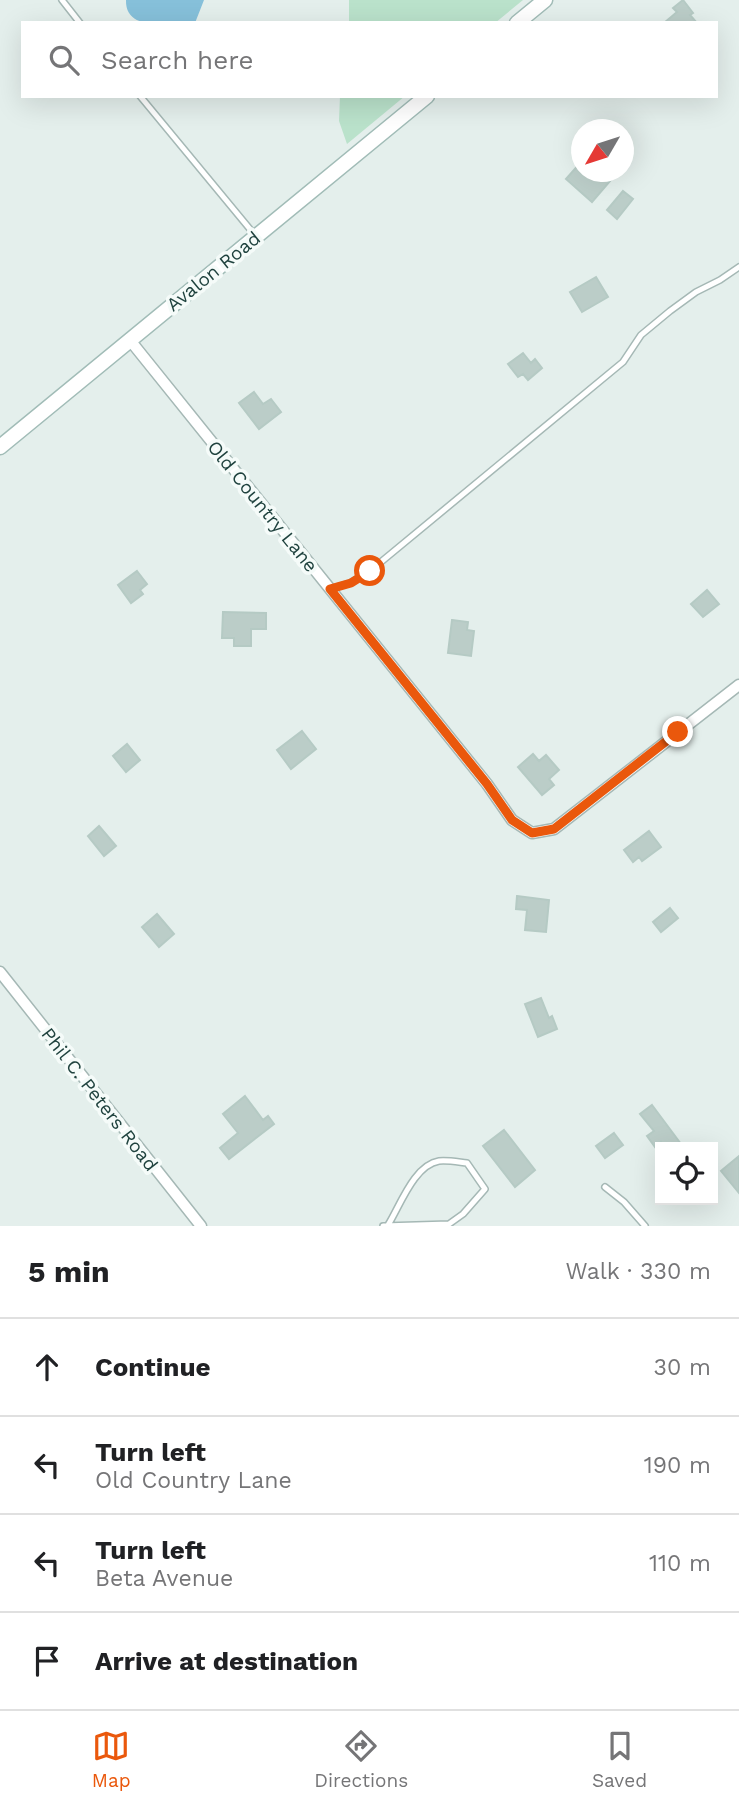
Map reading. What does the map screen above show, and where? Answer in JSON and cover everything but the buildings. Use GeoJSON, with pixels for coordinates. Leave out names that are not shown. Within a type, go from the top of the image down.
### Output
{"type":"FeatureCollection","features":[{"type":"Feature","properties":{"kind":"main road"},"geometry":{"type":"LineString","coordinates":[[519,21],[545,0]]}},
{"type":"Feature","properties":{"kind":"main road","name":"Avalon Road"},"geometry":{"type":"LineString","coordinates":[[0,447],[425,98]]}},
{"type":"Feature","properties":{"kind":"street","name":"Old Country Lane"},"geometry":{"type":"LineString","coordinates":[[129,339],[487,784],[512,820],[532,833],[554,829],[739,684]]}},
{"type":"Feature","properties":{"kind":"street","name":"Phil C. Peters Road"},"geometry":{"type":"LineString","coordinates":[[0,972],[201,1226]]}},
{"type":"Feature","properties":{"kind":"lane"},"geometry":{"type":"LineString","coordinates":[[62,0],[78,21]]}},
{"type":"Feature","properties":{"kind":"lane"},"geometry":{"type":"LineString","coordinates":[[142,98],[255,237]]}},
{"type":"Feature","properties":{"kind":"lane"},"geometry":{"type":"LineString","coordinates":[[330,589],[351,583],[370,571],[623,362],[641,335],[670,311],[739,267]]}},
{"type":"Feature","properties":{"kind":"lane"},"geometry":{"type":"LineString","coordinates":[[438,1161],[467,1163],[485,1189],[463,1214],[449,1224],[385,1226],[403,1200],[412,1179],[422,1169],[438,1161]]}},
{"type":"Feature","properties":{"kind":"lane"},"geometry":{"type":"LineString","coordinates":[[605,1187],[624,1202],[645,1226]]}},
{"type":"Feature","properties":{"kind":"green space"},"geometry":{"type":"Polygon","coordinates":[[[349,0],[523,0],[497,21],[349,21],[349,0]]]}},
{"type":"Feature","properties":{"kind":"green space"},"geometry":{"type":"Polygon","coordinates":[[[340,98],[403,98],[347,144],[339,121],[340,98]]]}},
{"type":"Feature","properties":{"kind":"water"},"geometry":{"type":"Polygon","coordinates":[[[126,0],[204,0],[196,21],[139,21],[133,18],[126,0]]]}},
{"type":"Feature","properties":{"kind":"route"},"geometry":{"type":"LineString","coordinates":[[370,571],[351,583],[330,589],[487,784],[512,820],[532,833],[554,829],[678,732]]}}]}
